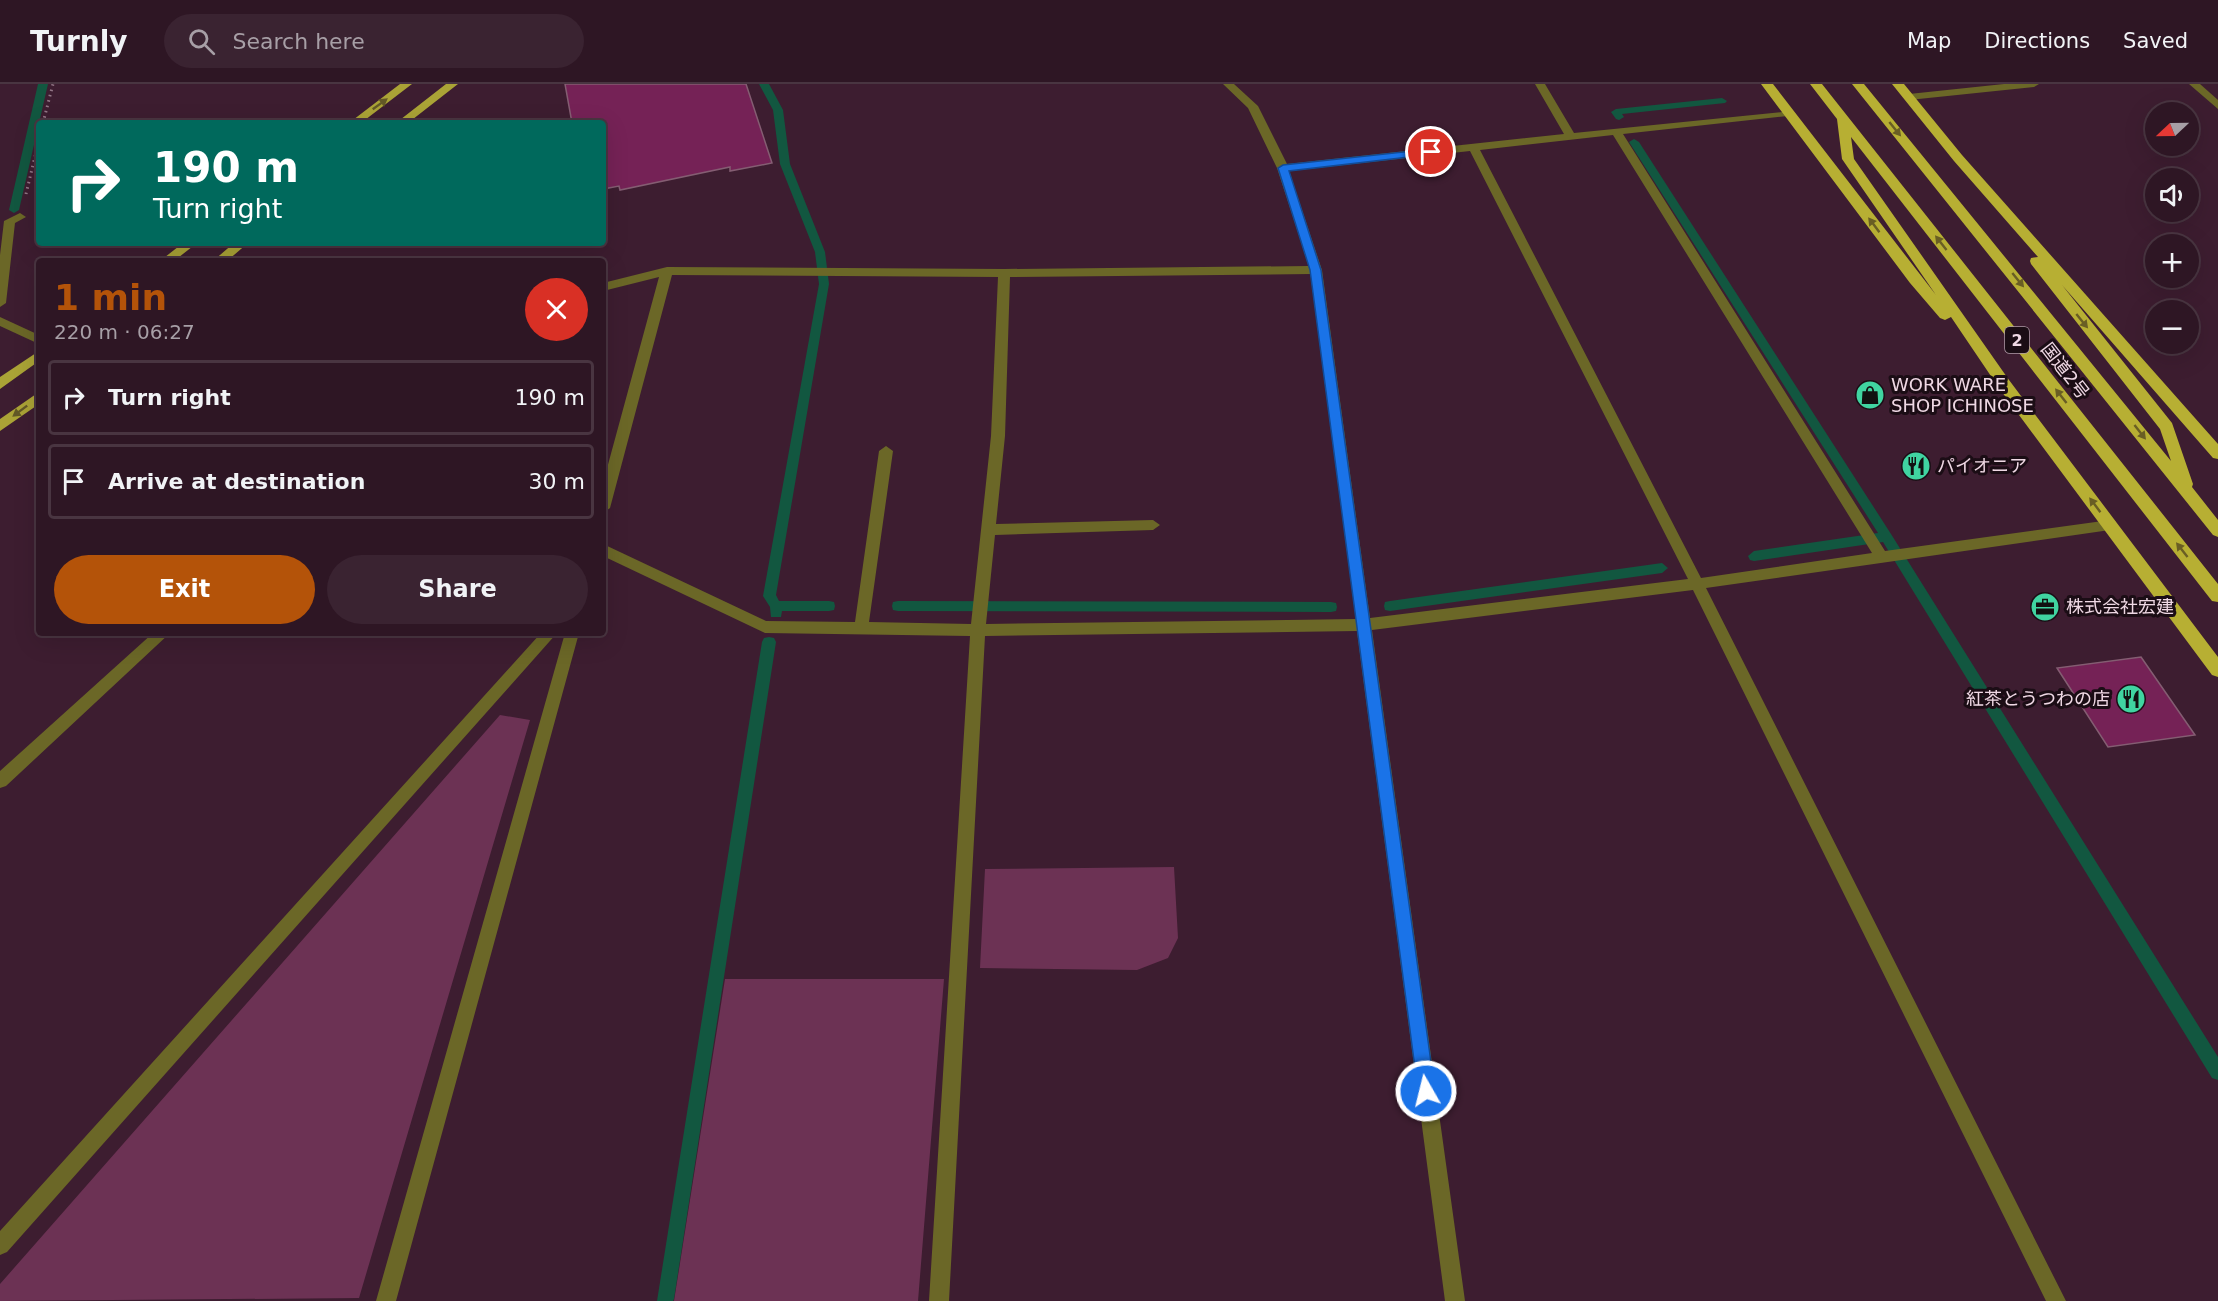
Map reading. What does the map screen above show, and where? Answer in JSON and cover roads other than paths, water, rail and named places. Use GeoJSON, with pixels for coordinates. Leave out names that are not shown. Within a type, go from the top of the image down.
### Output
{"type":"FeatureCollection","features":[{"type":"Feature","properties":{"kind":"highway"},"geometry":{"type":"LineString","coordinates":[[1767,84],[1915,280],[2004,384]]}},
{"type":"Feature","properties":{"kind":"highway","name":"国道2号"},"geometry":{"type":"LineString","coordinates":[[1816,84],[2218,596]]}},
{"type":"Feature","properties":{"kind":"highway","name":"国道2号"},"geometry":{"type":"LineString","coordinates":[[1858,84],[2082,358],[2218,531]]}},
{"type":"Feature","properties":{"kind":"highway","name":"2"},"geometry":{"type":"LineString","coordinates":[[1898,84],[2167,427],[2190,495]]}},
{"type":"Feature","properties":{"kind":"highway"},"geometry":{"type":"LineString","coordinates":[[1843,118],[1848,159],[2004,384],[2218,670]]}},
{"type":"Feature","properties":{"kind":"highway","name":"2"},"geometry":{"type":"LineString","coordinates":[[1958,158],[2218,454]]}},
{"type":"Feature","properties":{"kind":"main road"},"geometry":{"type":"LineString","coordinates":[[358,120],[407,84]]}},
{"type":"Feature","properties":{"kind":"main road"},"geometry":{"type":"LineString","coordinates":[[405,120],[453,84]]}},
{"type":"Feature","properties":{"kind":"main road"},"geometry":{"type":"LineString","coordinates":[[170,258],[187,246]]}},
{"type":"Feature","properties":{"kind":"main road"},"geometry":{"type":"LineString","coordinates":[[223,258],[238,246]]}},
{"type":"Feature","properties":{"kind":"main road"},"geometry":{"type":"LineString","coordinates":[[0,384],[36,357]]}},
{"type":"Feature","properties":{"kind":"main road"},"geometry":{"type":"LineString","coordinates":[[0,426],[36,399]]}},
{"type":"Feature","properties":{"kind":"street"},"geometry":{"type":"LineString","coordinates":[[1228,84],[1253,106],[1283,168],[1316,270],[1455,1301]]}},
{"type":"Feature","properties":{"kind":"street"},"geometry":{"type":"LineString","coordinates":[[1540,84],[1572,138]]}},
{"type":"Feature","properties":{"kind":"street"},"geometry":{"type":"LineString","coordinates":[[1909,97],[2034,84]]}},
{"type":"Feature","properties":{"kind":"street"},"geometry":{"type":"LineString","coordinates":[[2194,84],[2218,106]]}},
{"type":"Feature","properties":{"kind":"street"},"geometry":{"type":"LineString","coordinates":[[1283,168],[1788,113]]}},
{"type":"Feature","properties":{"kind":"street"},"geometry":{"type":"LineString","coordinates":[[1617,133],[1870,538],[1892,557]]}},
{"type":"Feature","properties":{"kind":"street"},"geometry":{"type":"LineString","coordinates":[[1474,148],[1697,584],[2056,1301]]}},
{"type":"Feature","properties":{"kind":"street"},"geometry":{"type":"LineString","coordinates":[[0,303],[10,219]]}},
{"type":"Feature","properties":{"kind":"street"},"geometry":{"type":"LineString","coordinates":[[606,286],[667,271],[1004,273],[1316,270]]}},
{"type":"Feature","properties":{"kind":"street"},"geometry":{"type":"LineString","coordinates":[[606,497],[667,271]]}},
{"type":"Feature","properties":{"kind":"street"},"geometry":{"type":"LineString","coordinates":[[939,1301],[978,630],[998,436],[1004,273]]}},
{"type":"Feature","properties":{"kind":"street"},"geometry":{"type":"LineString","coordinates":[[0,321],[36,339]]}},
{"type":"Feature","properties":{"kind":"street"},"geometry":{"type":"LineString","coordinates":[[861,628],[886,451]]}},
{"type":"Feature","properties":{"kind":"street"},"geometry":{"type":"LineString","coordinates":[[988,530],[1153,525]]}},
{"type":"Feature","properties":{"kind":"street"},"geometry":{"type":"LineString","coordinates":[[606,551],[765,627],[978,630],[1363,625],[1697,584],[2110,525]]}},
{"type":"Feature","properties":{"kind":"street"},"geometry":{"type":"LineString","coordinates":[[0,781],[160,636]]}},
{"type":"Feature","properties":{"kind":"street"},"geometry":{"type":"LineString","coordinates":[[0,1245],[547,636]]}},
{"type":"Feature","properties":{"kind":"street"},"geometry":{"type":"LineString","coordinates":[[386,1301],[571,636]]}},
{"type":"Feature","properties":{"kind":"waterway"},"geometry":{"type":"LineString","coordinates":[[14,210],[43,84]]}},
{"type":"Feature","properties":{"kind":"waterway"},"geometry":{"type":"LineString","coordinates":[[764,84],[778,110],[785,164],[820,252],[824,284],[769,596],[776,606]]}},
{"type":"Feature","properties":{"kind":"waterway"},"geometry":{"type":"LineString","coordinates":[[1619,117],[1616,112],[1722,101]]}},
{"type":"Feature","properties":{"kind":"waterway"},"geometry":{"type":"LineString","coordinates":[[1634,142],[1887,537],[2218,1072]]}},
{"type":"Feature","properties":{"kind":"waterway"},"geometry":{"type":"LineString","coordinates":[[1754,556],[1882,537]]}},
{"type":"Feature","properties":{"kind":"waterway"},"geometry":{"type":"LineString","coordinates":[[1390,606],[1662,568]]}},
{"type":"Feature","properties":{"kind":"waterway"},"geometry":{"type":"LineString","coordinates":[[776,606],[829,606]]}},
{"type":"Feature","properties":{"kind":"waterway"},"geometry":{"type":"LineString","coordinates":[[776,606],[776,613]]}},
{"type":"Feature","properties":{"kind":"waterway"},"geometry":{"type":"LineString","coordinates":[[898,606],[1331,607]]}},
{"type":"Feature","properties":{"kind":"waterway"},"geometry":{"type":"LineString","coordinates":[[665,1299],[769,642]]}},
{"type":"Feature","properties":{"kind":"place","name":"WORK WARE SHOP ICHINOSE"},"geometry":{"type":"Point","coordinates":[1870,395]}},
{"type":"Feature","properties":{"kind":"place","name":"パイオニア"},"geometry":{"type":"Point","coordinates":[1916,466]}},
{"type":"Feature","properties":{"kind":"place","name":"株式会社宏建"},"geometry":{"type":"Point","coordinates":[2045,607]}},
{"type":"Feature","properties":{"kind":"place","name":"紅茶とうつわの店"},"geometry":{"type":"Point","coordinates":[2131,699]}}]}
